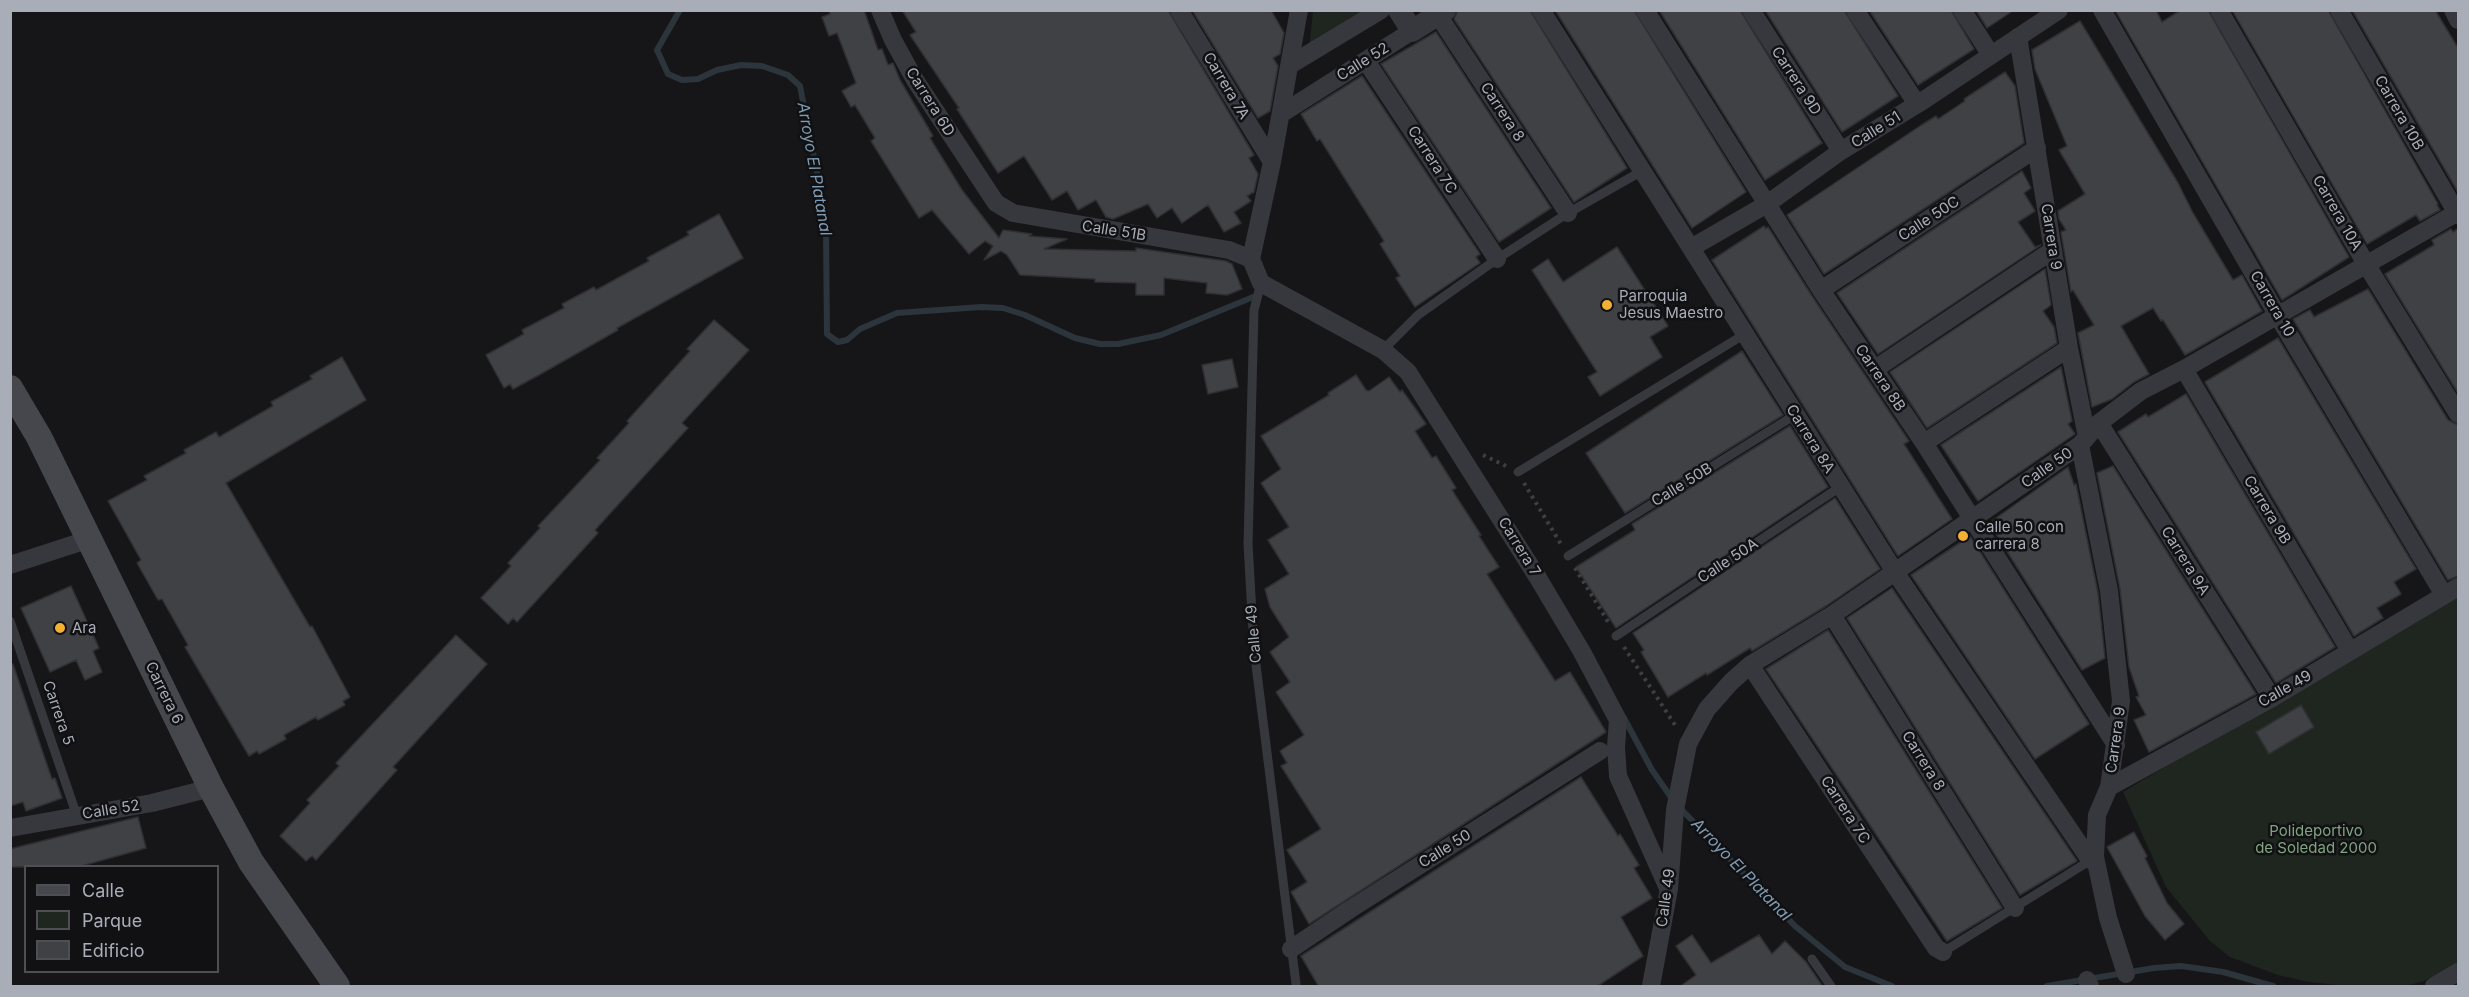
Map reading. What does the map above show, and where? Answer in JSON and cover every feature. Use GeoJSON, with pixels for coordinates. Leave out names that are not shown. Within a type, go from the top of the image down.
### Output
{"type":"FeatureCollection","features":[{"type":"Feature","properties":{"kind":"main road","name":"Carrera 6"},"geometry":{"type":"LineString","coordinates":[[10,388],[39,437],[211,788],[251,862],[337,987]]}},
{"type":"Feature","properties":{"kind":"street","name":"Carrera 6D"},"geometry":{"type":"LineString","coordinates":[[880,10],[915,80],[986,189]]}},
{"type":"Feature","properties":{"kind":"street","name":"Carrera 7A"},"geometry":{"type":"LineString","coordinates":[[1179,10],[1272,162]]}},
{"type":"Feature","properties":{"kind":"street"},"geometry":{"type":"LineString","coordinates":[[1261,283],[1251,259],[1272,162],[1299,10]]}},
{"type":"Feature","properties":{"kind":"street"},"geometry":{"type":"LineString","coordinates":[[1290,65],[1381,10]]}},
{"type":"Feature","properties":{"kind":"street"},"geometry":{"type":"LineString","coordinates":[[1399,10],[1412,31]]}},
{"type":"Feature","properties":{"kind":"street","name":"Carrera 8A"},"geometry":{"type":"LineString","coordinates":[[1541,10],[1895,572],[2093,858]]}},
{"type":"Feature","properties":{"kind":"street","name":"Carrera 8B"},"geometry":{"type":"LineString","coordinates":[[1645,10],[1821,290],[1924,443],[2116,745]]}},
{"type":"Feature","properties":{"kind":"street","name":"Carrera 9D"},"geometry":{"type":"LineString","coordinates":[[1751,10],[1841,151]]}},
{"type":"Feature","properties":{"kind":"street"},"geometry":{"type":"LineString","coordinates":[[1855,10],[1917,104]]}},
{"type":"Feature","properties":{"kind":"street"},"geometry":{"type":"LineString","coordinates":[[1962,10],[1991,55]]}},
{"type":"Feature","properties":{"kind":"street","name":"Calle 51"},"geometry":{"type":"LineString","coordinates":[[1691,248],[1767,204],[1841,151],[2060,10]]}},
{"type":"Feature","properties":{"kind":"street","name":"Carrera 10"},"geometry":{"type":"LineString","coordinates":[[2102,10],[2278,316],[2451,591]]}},
{"type":"Feature","properties":{"kind":"street","name":"Carrera 10A"},"geometry":{"type":"LineString","coordinates":[[2219,10],[2366,264],[2458,414]]}},
{"type":"Feature","properties":{"kind":"street","name":"Carrera 10B"},"geometry":{"type":"LineString","coordinates":[[2339,10],[2458,214]]}},
{"type":"Feature","properties":{"kind":"street"},"geometry":{"type":"LineString","coordinates":[[2453,10],[2458,20]]}},
{"type":"Feature","properties":{"kind":"street","name":"Calle 52"},"geometry":{"type":"LineString","coordinates":[[1281,114],[1439,12]]}},
{"type":"Feature","properties":{"kind":"street","name":"Carrera 8"},"geometry":{"type":"LineString","coordinates":[[1439,12],[1568,213]]}},
{"type":"Feature","properties":{"kind":"street","name":"Carrera 9"},"geometry":{"type":"LineString","coordinates":[[2018,37],[2069,348],[2089,435],[2121,701],[2109,787],[2097,815],[2093,858]]}},
{"type":"Feature","properties":{"kind":"street","name":"Carrera 7C"},"geometry":{"type":"LineString","coordinates":[[1366,61],[1497,259]]}},
{"type":"Feature","properties":{"kind":"street","name":"Calle 50C"},"geometry":{"type":"LineString","coordinates":[[1821,290],[2037,148]]}},
{"type":"Feature","properties":{"kind":"street","name":"Calle 51B"},"geometry":{"type":"LineString","coordinates":[[986,189],[996,203],[1013,213],[1229,250],[1251,259]]}},
{"type":"Feature","properties":{"kind":"street","name":"Calle 50"},"geometry":{"type":"LineString","coordinates":[[1682,772],[1688,744],[1707,709],[1750,665],[1832,615],[1972,520],[2089,435],[2141,391],[2458,214]]}},
{"type":"Feature","properties":{"kind":"street"},"geometry":{"type":"LineString","coordinates":[[1875,369],[2053,250]]}},
{"type":"Feature","properties":{"kind":"street","name":"Carrera 7"},"geometry":{"type":"LineString","coordinates":[[1261,283],[1383,350],[1408,372],[1582,652],[1618,720],[1617,776],[1669,890]]}},
{"type":"Feature","properties":{"kind":"street"},"geometry":{"type":"LineString","coordinates":[[1924,443],[2069,348]]}},
{"type":"Feature","properties":{"kind":"street","name":"Carrera 9B"},"geometry":{"type":"LineString","coordinates":[[2184,369],[2350,651]]}},
{"type":"Feature","properties":{"kind":"street","name":"Carrera 9A"},"geometry":{"type":"LineString","coordinates":[[2089,435],[2272,698]]}},
{"type":"Feature","properties":{"kind":"street"},"geometry":{"type":"LineString","coordinates":[[10,565],[90,539]]}},
{"type":"Feature","properties":{"kind":"street","name":"Calle 49"},"geometry":{"type":"LineString","coordinates":[[2109,787],[2272,698],[2451,591]]}},
{"type":"Feature","properties":{"kind":"street","name":"Carrera 8"},"geometry":{"type":"LineString","coordinates":[[1832,615],[2015,908]]}},
{"type":"Feature","properties":{"kind":"street","name":"Carrera 7C"},"geometry":{"type":"LineString","coordinates":[[1750,665],[1936,948],[1943,952]]}},
{"type":"Feature","properties":{"kind":"street","name":"Calle 50"},"geometry":{"type":"LineString","coordinates":[[1291,949],[1600,751]]}},
{"type":"Feature","properties":{"kind":"street","name":"Calle 49"},"geometry":{"type":"LineString","coordinates":[[1652,987],[1669,890],[1675,810],[1682,772]]}},
{"type":"Feature","properties":{"kind":"street","name":"Calle 52"},"geometry":{"type":"LineString","coordinates":[[10,828],[152,803],[211,788]]}},
{"type":"Feature","properties":{"kind":"street"},"geometry":{"type":"LineString","coordinates":[[2093,858],[2108,918],[2126,974]]}},
{"type":"Feature","properties":{"kind":"street"},"geometry":{"type":"LineString","coordinates":[[2434,987],[2458,972]]}},
{"type":"Feature","properties":{"kind":"lane"},"geometry":{"type":"LineString","coordinates":[[1383,350],[1418,315],[1497,259],[1568,213],[1642,171]]}},
{"type":"Feature","properties":{"kind":"lane","name":"Calle 49"},"geometry":{"type":"LineString","coordinates":[[1261,283],[1254,310],[1248,544],[1254,649],[1296,984]]}},
{"type":"Feature","properties":{"kind":"lane"},"geometry":{"type":"LineString","coordinates":[[1518,472],[1745,334]]}},
{"type":"Feature","properties":{"kind":"lane","name":"Calle 50B"},"geometry":{"type":"LineString","coordinates":[[1568,556],[1795,415]]}},
{"type":"Feature","properties":{"kind":"lane","name":"Calle 50A"},"geometry":{"type":"LineString","coordinates":[[1616,636],[1840,487]]}},
{"type":"Feature","properties":{"kind":"lane","name":"Carrera 5"},"geometry":{"type":"LineString","coordinates":[[10,621],[77,816]]}},
{"type":"Feature","properties":{"kind":"lane"},"geometry":{"type":"LineString","coordinates":[[1943,952],[2093,858]]}},
{"type":"Feature","properties":{"kind":"lane"},"geometry":{"type":"LineString","coordinates":[[1812,959],[1831,987]]}},
{"type":"Feature","properties":{"kind":"path"},"geometry":{"type":"LineString","coordinates":[[1451,438],[1518,472],[1616,636],[1688,744]]}},
{"type":"Feature","properties":{"kind":"green space"},"geometry":{"type":"Polygon","coordinates":[[[1313,11],[1374,11],[1309,51],[1313,11]]]}},
{"type":"Feature","properties":{"kind":"green space","name":"Polideportivo de Soledad 2000"},"geometry":{"type":"Polygon","coordinates":[[[2458,592],[2458,963],[2424,981],[2405,986],[2347,986],[2309,982],[2278,975],[2230,957],[2210,941],[2166,887],[2123,792],[2458,592]]]}},
{"type":"Feature","properties":{"kind":"building"},"geometry":{"type":"Polygon","coordinates":[[[829,10],[864,10],[878,50],[882,49],[888,65],[893,63],[900,80],[933,136],[930,138],[962,190],[999,238],[1003,230],[1032,234],[1029,236],[1067,239],[1044,249],[1136,251],[1136,248],[1226,261],[1232,264],[1242,289],[1227,295],[1206,293],[1207,283],[1164,278],[1164,295],[1136,295],[1136,283],[1095,282],[1095,279],[1020,275],[1007,255],[1001,251],[984,260],[993,246],[985,241],[969,254],[932,210],[919,218],[871,141],[875,138],[855,105],[851,107],[842,91],[856,83],[837,33],[829,36],[822,17],[830,14],[829,10]]]}},
{"type":"Feature","properties":{"kind":"building"},"geometry":{"type":"Polygon","coordinates":[[[902,10],[1168,10],[1254,155],[1249,158],[1258,174],[1254,192],[1247,196],[1251,201],[1234,212],[1241,223],[1224,232],[1208,205],[1182,223],[1172,208],[1157,218],[1148,204],[1113,219],[1106,217],[1096,200],[1078,210],[1067,191],[1052,200],[1024,156],[998,173],[957,109],[959,108],[910,35],[916,32],[902,10]]]}},
{"type":"Feature","properties":{"kind":"building"},"geometry":{"type":"Polygon","coordinates":[[[1192,10],[1271,10],[1284,33],[1280,54],[1273,58],[1278,66],[1270,111],[1258,118],[1192,10]]]}},
{"type":"Feature","properties":{"kind":"building"},"geometry":{"type":"Polygon","coordinates":[[[1458,10],[1530,10],[1627,168],[1574,202],[1454,19],[1458,10]]]}},
{"type":"Feature","properties":{"kind":"building"},"geometry":{"type":"Polygon","coordinates":[[[1555,10],[1634,10],[1746,192],[1692,228],[1555,10]]]}},
{"type":"Feature","properties":{"kind":"building"},"geometry":{"type":"Polygon","coordinates":[[[1659,10],[1740,10],[1822,143],[1765,180],[1659,10]]]}},
{"type":"Feature","properties":{"kind":"building"},"geometry":{"type":"Polygon","coordinates":[[[1765,10],[1844,10],[1898,96],[1842,132],[1765,10]]]}},
{"type":"Feature","properties":{"kind":"building"},"geometry":{"type":"Polygon","coordinates":[[[1869,10],[1951,10],[1974,49],[1918,85],[1869,10]]]}},
{"type":"Feature","properties":{"kind":"building"},"geometry":{"type":"Polygon","coordinates":[[[1976,10],[2014,10],[1987,28],[1976,10]]]}},
{"type":"Feature","properties":{"kind":"building"},"geometry":{"type":"Polygon","coordinates":[[[2115,10],[2156,10],[2162,22],[2181,10],[2208,10],[2349,257],[2282,300],[2115,10]]]}},
{"type":"Feature","properties":{"kind":"building"},"geometry":{"type":"Polygon","coordinates":[[[2232,10],[2328,10],[2440,210],[2420,221],[2416,215],[2367,244],[2232,10]]]}},
{"type":"Feature","properties":{"kind":"building"},"geometry":{"type":"Polygon","coordinates":[[[2352,10],[2435,10],[2458,48],[2458,192],[2352,10]]]}},
{"type":"Feature","properties":{"kind":"building"},"geometry":{"type":"Polygon","coordinates":[[[2080,21],[2178,183],[2233,280],[2242,275],[2262,311],[2185,355],[2153,308],[2121,326],[2149,374],[2112,399],[2092,407],[2078,333],[2094,325],[2073,290],[2071,292],[2061,232],[2066,230],[2059,219],[2058,211],[2085,194],[2059,150],[2067,146],[2035,69],[2032,50],[2080,21]]]}},
{"type":"Feature","properties":{"kind":"building"},"geometry":{"type":"Polygon","coordinates":[[[1436,32],[1551,208],[1499,242],[1381,64],[1436,32]]]}},
{"type":"Feature","properties":{"kind":"building"},"geometry":{"type":"Polygon","coordinates":[[[2005,72],[2015,86],[2024,143],[1824,274],[1787,215],[1920,126],[1936,116],[1938,119],[2005,72]]]}},
{"type":"Feature","properties":{"kind":"building"},"geometry":{"type":"Polygon","coordinates":[[[1362,76],[1480,254],[1476,257],[1480,263],[1415,307],[1396,278],[1400,276],[1380,244],[1384,241],[1320,139],[1317,141],[1301,114],[1362,76]]]}},
{"type":"Feature","properties":{"kind":"building"},"geometry":{"type":"Polygon","coordinates":[[[2022,171],[2031,188],[2024,193],[2035,211],[2018,222],[2035,247],[2041,245],[1878,354],[1837,293],[2022,171]]]}},
{"type":"Feature","properties":{"kind":"building"},"geometry":{"type":"Polygon","coordinates":[[[719,214],[743,258],[617,328],[618,330],[539,375],[513,389],[510,384],[504,388],[486,355],[524,334],[522,330],[564,308],[562,304],[594,287],[596,290],[649,261],[647,258],[689,235],[687,232],[719,214]]]}},
{"type":"Feature","properties":{"kind":"building"},"geometry":{"type":"Polygon","coordinates":[[[1764,226],[1766,229],[1768,227],[1909,441],[1904,444],[1952,519],[1898,556],[1712,260],[1764,226]]]}},
{"type":"Feature","properties":{"kind":"building"},"geometry":{"type":"Polygon","coordinates":[[[2451,229],[2453,232],[2458,229],[2458,393],[2385,274],[2434,245],[2432,240],[2451,229]]]}},
{"type":"Feature","properties":{"kind":"building"},"geometry":{"type":"Polygon","coordinates":[[[1617,247],[1668,326],[1650,337],[1662,357],[1600,396],[1588,377],[1597,372],[1532,270],[1548,259],[1563,282],[1617,247]]]}},
{"type":"Feature","properties":{"kind":"building"},"geometry":{"type":"Polygon","coordinates":[[[2045,269],[2051,305],[2043,311],[2054,327],[2057,343],[1927,428],[1890,372],[2045,269]]]}},
{"type":"Feature","properties":{"kind":"building"},"geometry":{"type":"Polygon","coordinates":[[[2368,289],[2448,420],[2458,425],[2458,576],[2448,580],[2293,319],[2310,310],[2314,317],[2368,289]]]}},
{"type":"Feature","properties":{"kind":"building"},"geometry":{"type":"Polygon","coordinates":[[[714,320],[749,350],[682,423],[688,428],[595,530],[598,533],[517,622],[513,618],[508,624],[481,598],[511,566],[508,563],[540,528],[538,526],[600,460],[597,458],[629,423],[627,421],[690,351],[687,349],[714,320]]]}},
{"type":"Feature","properties":{"kind":"building"},"geometry":{"type":"Polygon","coordinates":[[[2278,338],[2416,569],[2394,582],[2401,594],[2377,608],[2383,618],[2354,636],[2205,382],[2278,338]]]}},
{"type":"Feature","properties":{"kind":"building"},"geometry":{"type":"Polygon","coordinates":[[[1742,351],[1783,415],[1625,513],[1586,453],[1742,351]]]}},
{"type":"Feature","properties":{"kind":"building"},"geometry":{"type":"Polygon","coordinates":[[[342,357],[366,400],[226,483],[310,627],[312,626],[350,697],[343,701],[345,705],[318,720],[316,717],[284,735],[286,739],[259,754],[257,751],[249,756],[185,647],[188,645],[162,599],[158,600],[137,563],[141,560],[108,501],[147,480],[144,476],[186,453],[184,450],[216,432],[219,437],[273,406],[271,402],[312,379],[310,376],[342,357]]]}},
{"type":"Feature","properties":{"kind":"building"},"geometry":{"type":"Polygon","coordinates":[[[1232,359],[1238,387],[1208,394],[1202,365],[1232,359]]]}},
{"type":"Feature","properties":{"kind":"building"},"geometry":{"type":"Polygon","coordinates":[[[2061,367],[2072,421],[2068,424],[2075,434],[1978,501],[1941,445],[2061,367]]]}},
{"type":"Feature","properties":{"kind":"building"},"geometry":{"type":"Polygon","coordinates":[[[1356,375],[1369,391],[1389,377],[1415,408],[1426,424],[1415,431],[1432,458],[1436,456],[1456,488],[1452,490],[1499,567],[1487,574],[1555,681],[1570,672],[1606,732],[1309,924],[1291,892],[1307,882],[1287,850],[1321,829],[1281,766],[1287,763],[1280,751],[1304,735],[1276,692],[1290,682],[1270,652],[1289,637],[1270,607],[1265,589],[1289,574],[1268,540],[1289,527],[1261,483],[1281,469],[1261,436],[1329,395],[1328,393],[1356,375]]]}},
{"type":"Feature","properties":{"kind":"building"},"geometry":{"type":"Polygon","coordinates":[[[2186,394],[2335,647],[2276,683],[2118,432],[2146,414],[2148,417],[2186,394]]]}},
{"type":"Feature","properties":{"kind":"building"},"geometry":{"type":"Polygon","coordinates":[[[1790,426],[1828,487],[1616,628],[1576,567],[1635,530],[1632,524],[1790,426]]]}},
{"type":"Feature","properties":{"kind":"building"},"geometry":{"type":"Polygon","coordinates":[[[2113,466],[2256,694],[2149,752],[2134,720],[2146,715],[2136,697],[2139,696],[2129,667],[2120,589],[2097,473],[2113,466]]]}},
{"type":"Feature","properties":{"kind":"building"},"geometry":{"type":"Polygon","coordinates":[[[2068,467],[2074,485],[2076,484],[2098,593],[2105,658],[2082,670],[1989,523],[2068,467]]]}},
{"type":"Feature","properties":{"kind":"building"},"geometry":{"type":"Polygon","coordinates":[[[1835,498],[1880,569],[1826,606],[1752,651],[1750,648],[1668,697],[1641,652],[1644,650],[1633,633],[1835,498]]]}},
{"type":"Feature","properties":{"kind":"building"},"geometry":{"type":"Polygon","coordinates":[[[1970,536],[2089,724],[2035,759],[1911,575],[1970,536]]]}},
{"type":"Feature","properties":{"kind":"building","name":"Ara"},"geometry":{"type":"Polygon","coordinates":[[[71,586],[99,648],[93,651],[102,672],[85,680],[76,660],[50,672],[21,608],[71,586]]]}},
{"type":"Feature","properties":{"kind":"building"},"geometry":{"type":"Polygon","coordinates":[[[1892,588],[2077,861],[2020,895],[1847,618],[1892,588]]]}},
{"type":"Feature","properties":{"kind":"building"},"geometry":{"type":"Polygon","coordinates":[[[1828,630],[2002,908],[1947,941],[1766,669],[1828,630]]]}},
{"type":"Feature","properties":{"kind":"building"},"geometry":{"type":"Polygon","coordinates":[[[456,635],[487,664],[393,767],[397,770],[316,860],[312,856],[306,861],[280,836],[310,803],[307,800],[339,766],[336,763],[456,635]]]}},
{"type":"Feature","properties":{"kind":"building"},"geometry":{"type":"Polygon","coordinates":[[[13,664],[52,779],[55,778],[62,798],[26,811],[23,802],[10,806],[10,665],[13,664]]]}},
{"type":"Feature","properties":{"kind":"building"},"geometry":{"type":"Polygon","coordinates":[[[2301,705],[2314,727],[2269,754],[2256,732],[2301,705]]]}},
{"type":"Feature","properties":{"kind":"building"},"geometry":{"type":"Polygon","coordinates":[[[1581,777],[1639,865],[1634,868],[1652,898],[1621,917],[1643,956],[1596,987],[1319,987],[1301,956],[1581,777]]]}},
{"type":"Feature","properties":{"kind":"building"},"geometry":{"type":"Polygon","coordinates":[[[138,817],[146,848],[85,865],[24,865],[24,867],[10,867],[10,849],[138,817]]]}},
{"type":"Feature","properties":{"kind":"building"},"geometry":{"type":"Polygon","coordinates":[[[2134,832],[2167,903],[2184,924],[2165,940],[2145,916],[2107,847],[2134,832]]]}},
{"type":"Feature","properties":{"kind":"building"},"geometry":{"type":"Polygon","coordinates":[[[1692,935],[1711,963],[1759,935],[1772,954],[1785,941],[1806,962],[1823,987],[1679,987],[1696,975],[1676,946],[1692,935]]]}},
{"type":"Feature","properties":{"kind":"waterway","name":"Arroyo El Platanal"},"geometry":{"type":"LineString","coordinates":[[680,10],[657,50],[668,74],[682,80],[698,79],[717,70],[741,65],[762,66],[788,75],[800,86],[826,230],[827,334],[838,342],[847,340],[860,329],[897,313],[981,307],[1003,308],[1025,315],[1075,338],[1100,344],[1118,344],[1161,335],[1258,295]]}},
{"type":"Feature","properties":{"kind":"waterway","name":"Arroyo El Platanal"},"geometry":{"type":"LineString","coordinates":[[1624,718],[1652,770],[1673,800]]}},
{"type":"Feature","properties":{"kind":"waterway","name":"Arroyo El Platanal"},"geometry":{"type":"LineString","coordinates":[[1679,807],[1795,926],[1845,967],[1892,986]]}},
{"type":"Feature","properties":{"kind":"waterway","name":"Arroyo El Platanal"},"geometry":{"type":"LineString","coordinates":[[2047,986],[2154,968],[2181,966],[2223,972],[2273,986]]}},
{"type":"Feature","properties":{"kind":"place","name":"Parroquia Jesus Maestro"},"geometry":{"type":"Point","coordinates":[1607,305]}},
{"type":"Feature","properties":{"kind":"place","name":"Calle 50 con carrera 8"},"geometry":{"type":"Point","coordinates":[1963,536]}},
{"type":"Feature","properties":{"kind":"place","name":"Ara"},"geometry":{"type":"Point","coordinates":[60,628]}}]}
